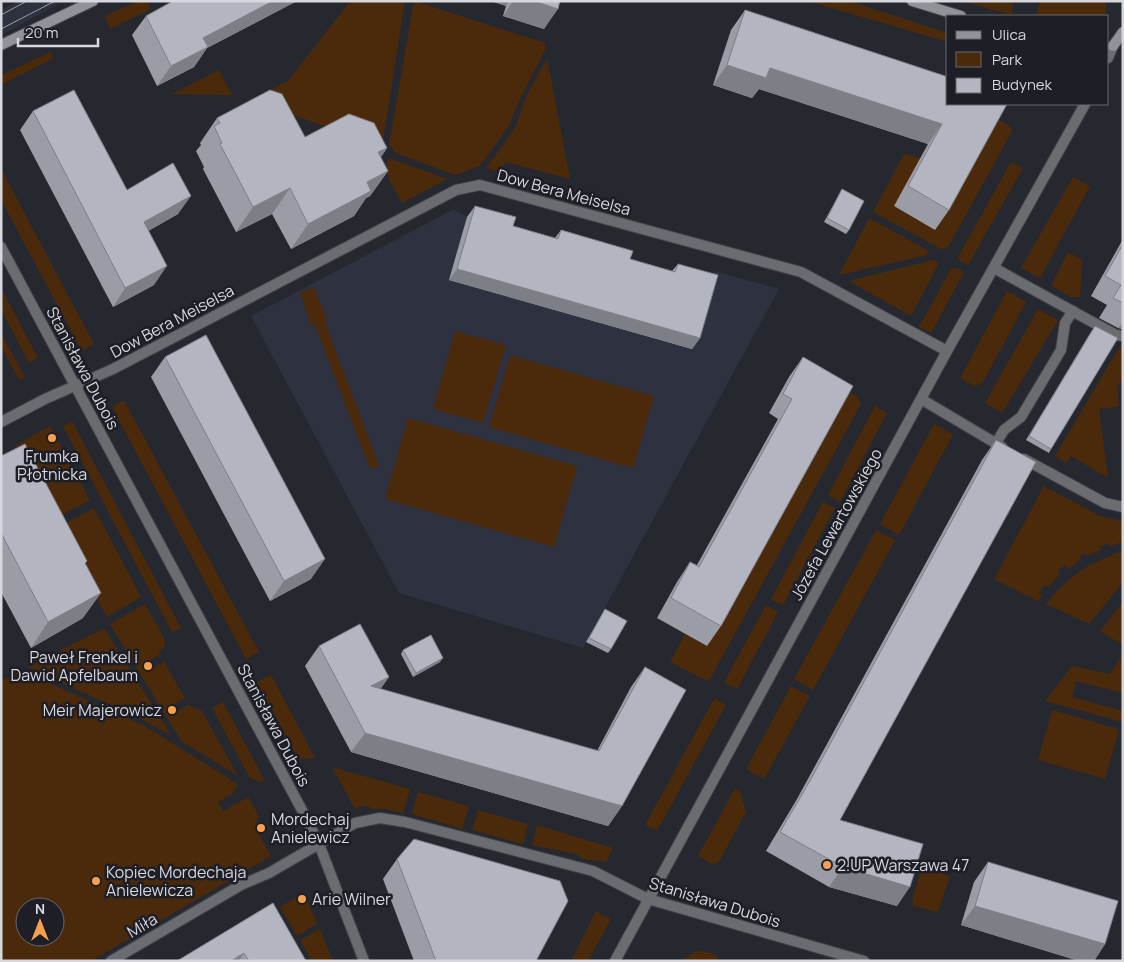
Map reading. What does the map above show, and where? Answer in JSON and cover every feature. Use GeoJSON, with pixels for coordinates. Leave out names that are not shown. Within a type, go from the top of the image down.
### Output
{"type":"FeatureCollection","features":[{"type":"Feature","properties":{"kind":"street"},"geometry":{"type":"LineString","coordinates":[[1,46],[93,1]]}},
{"type":"Feature","properties":{"kind":"street"},"geometry":{"type":"LineString","coordinates":[[912,1],[958,15]]}},
{"type":"Feature","properties":{"kind":"street"},"geometry":{"type":"LineString","coordinates":[[1115,46],[1123,32]]}},
{"type":"Feature","properties":{"kind":"street","name":"Józefa Lewartowskiego"},"geometry":{"type":"LineString","coordinates":[[615,961],[947,351],[1084,105]]}},
{"type":"Feature","properties":{"kind":"street","name":"Dow Bera Meiselsa"},"geometry":{"type":"LineString","coordinates":[[1,422],[45,399],[113,369],[456,190],[480,185],[801,272],[947,351]]}},
{"type":"Feature","properties":{"kind":"street","name":"Stanisława Dubois"},"geometry":{"type":"LineString","coordinates":[[1,247],[319,844],[356,823],[380,818],[405,822],[593,871],[648,899],[864,961]]}},
{"type":"Feature","properties":{"kind":"street"},"geometry":{"type":"LineString","coordinates":[[994,268],[1116,335],[1123,336]]}},
{"type":"Feature","properties":{"kind":"street"},"geometry":{"type":"LineString","coordinates":[[996,443],[1004,430],[1022,417],[1061,350],[1065,323],[1072,311]]}},
{"type":"Feature","properties":{"kind":"street"},"geometry":{"type":"LineString","coordinates":[[921,399],[1105,503],[1123,507]]}},
{"type":"Feature","properties":{"kind":"street"},"geometry":{"type":"LineString","coordinates":[[319,844],[364,961]]}},
{"type":"Feature","properties":{"kind":"street","name":"Miła"},"geometry":{"type":"LineString","coordinates":[[111,961],[241,885],[269,873],[319,844]]}},
{"type":"Feature","properties":{"kind":"shaded area"},"geometry":{"type":"Polygon","coordinates":[[[19,1],[64,1],[1,35],[1,10],[19,1]]]}},
{"type":"Feature","properties":{"kind":"shaded area"},"geometry":{"type":"Polygon","coordinates":[[[454,209],[467,217],[710,286],[714,271],[779,289],[583,648],[399,593],[251,316],[454,209]]]}},
{"type":"Feature","properties":{"kind":"green space"},"geometry":{"type":"Polygon","coordinates":[[[139,1],[147,1],[151,9],[110,29],[104,16],[139,1]]]}},
{"type":"Feature","properties":{"kind":"green space"},"geometry":{"type":"Polygon","coordinates":[[[350,1],[405,1],[382,146],[250,100],[288,81],[350,1]]]}},
{"type":"Feature","properties":{"kind":"green space"},"geometry":{"type":"Polygon","coordinates":[[[414,1],[545,43],[545,50],[508,127],[480,166],[455,175],[396,153],[389,145],[414,1]]]}},
{"type":"Feature","properties":{"kind":"green space"},"geometry":{"type":"Polygon","coordinates":[[[807,1],[849,1],[946,32],[946,41],[807,1]]]}},
{"type":"Feature","properties":{"kind":"green space"},"geometry":{"type":"Polygon","coordinates":[[[962,1],[1014,1],[1011,15],[962,1]]]}},
{"type":"Feature","properties":{"kind":"green space"},"geometry":{"type":"Polygon","coordinates":[[[1040,1],[1106,1],[1106,15],[1036,15],[1040,1]]]}},
{"type":"Feature","properties":{"kind":"green space"},"geometry":{"type":"Polygon","coordinates":[[[50,52],[54,58],[1,85],[1,75],[50,52]]]}},
{"type":"Feature","properties":{"kind":"green space"},"geometry":{"type":"Polygon","coordinates":[[[547,58],[570,179],[506,162],[497,171],[486,168],[515,128],[526,97],[547,58]]]}},
{"type":"Feature","properties":{"kind":"green space"},"geometry":{"type":"Polygon","coordinates":[[[219,70],[232,95],[172,94],[219,70]]]}},
{"type":"Feature","properties":{"kind":"green space"},"geometry":{"type":"Polygon","coordinates":[[[996,118],[1011,127],[1012,131],[948,247],[941,249],[873,212],[904,154],[920,158],[996,118]]]}},
{"type":"Feature","properties":{"kind":"green space"},"geometry":{"type":"Polygon","coordinates":[[[389,158],[447,179],[402,203],[388,175],[387,163],[389,158]]]}},
{"type":"Feature","properties":{"kind":"green space"},"geometry":{"type":"Polygon","coordinates":[[[1011,162],[1023,168],[968,265],[959,260],[958,257],[1011,162]]]}},
{"type":"Feature","properties":{"kind":"green space"},"geometry":{"type":"Polygon","coordinates":[[[1,169],[94,344],[82,351],[1,200],[1,169]]]}},
{"type":"Feature","properties":{"kind":"green space"},"geometry":{"type":"Polygon","coordinates":[[[1073,177],[1090,186],[1040,278],[1021,268],[1073,177]]]}},
{"type":"Feature","properties":{"kind":"green space"},"geometry":{"type":"Polygon","coordinates":[[[869,218],[929,252],[927,255],[839,275],[869,218]]]}},
{"type":"Feature","properties":{"kind":"green space"},"geometry":{"type":"Polygon","coordinates":[[[1068,252],[1082,260],[1080,297],[1071,297],[1051,285],[1068,252]]]}},
{"type":"Feature","properties":{"kind":"green space"},"geometry":{"type":"Polygon","coordinates":[[[933,260],[939,263],[911,316],[849,281],[933,260]]]}},
{"type":"Feature","properties":{"kind":"green space"},"geometry":{"type":"Polygon","coordinates":[[[957,268],[964,272],[931,333],[919,327],[951,269],[957,268]]]}},
{"type":"Feature","properties":{"kind":"green space"},"geometry":{"type":"Polygon","coordinates":[[[314,287],[327,320],[325,322],[379,466],[370,469],[315,325],[312,326],[300,293],[314,287]]]}},
{"type":"Feature","properties":{"kind":"green space"},"geometry":{"type":"Polygon","coordinates":[[[1,288],[38,358],[29,363],[1,309],[1,288]]]}},
{"type":"Feature","properties":{"kind":"green space"},"geometry":{"type":"Polygon","coordinates":[[[1007,291],[1026,302],[983,382],[975,386],[960,378],[1007,291]]]}},
{"type":"Feature","properties":{"kind":"green space"},"geometry":{"type":"Polygon","coordinates":[[[1038,309],[1058,320],[1002,413],[985,403],[1038,309]]]}},
{"type":"Feature","properties":{"kind":"green space"},"geometry":{"type":"Polygon","coordinates":[[[455,331],[506,345],[483,423],[433,409],[455,331]]]}},
{"type":"Feature","properties":{"kind":"green space"},"geometry":{"type":"Polygon","coordinates":[[[1,333],[25,377],[19,380],[1,346],[1,333]]]}},
{"type":"Feature","properties":{"kind":"green space"},"geometry":{"type":"Polygon","coordinates":[[[1120,346],[1123,346],[1123,378],[1117,387],[1119,406],[1099,409],[1108,478],[1071,456],[1066,463],[1055,456],[1120,346]]]}},
{"type":"Feature","properties":{"kind":"green space"},"geometry":{"type":"Polygon","coordinates":[[[510,355],[654,396],[633,468],[489,427],[510,355]]]}},
{"type":"Feature","properties":{"kind":"green space"},"geometry":{"type":"Polygon","coordinates":[[[825,379],[858,397],[861,404],[710,679],[705,680],[670,662],[685,634],[707,646],[825,379]]]}},
{"type":"Feature","properties":{"kind":"green space"},"geometry":{"type":"Polygon","coordinates":[[[124,400],[259,652],[246,659],[112,407],[124,400]]]}},
{"type":"Feature","properties":{"kind":"green space"},"geometry":{"type":"Polygon","coordinates":[[[875,406],[887,413],[840,502],[828,495],[875,406]]]}},
{"type":"Feature","properties":{"kind":"green space"},"geometry":{"type":"Polygon","coordinates":[[[408,418],[577,466],[554,547],[385,499],[408,418]]]}},
{"type":"Feature","properties":{"kind":"green space"},"geometry":{"type":"Polygon","coordinates":[[[72,421],[181,628],[172,632],[63,426],[72,421]]]}},
{"type":"Feature","properties":{"kind":"green space"},"geometry":{"type":"Polygon","coordinates":[[[934,424],[953,434],[899,535],[880,524],[934,424]]]}},
{"type":"Feature","properties":{"kind":"green space"},"geometry":{"type":"Polygon","coordinates":[[[50,426],[90,500],[55,519],[16,445],[50,426]]]}},
{"type":"Feature","properties":{"kind":"green space"},"geometry":{"type":"Polygon","coordinates":[[[1044,486],[1100,516],[1123,521],[1123,542],[1110,546],[1108,543],[1100,547],[1101,550],[1087,556],[1086,553],[1079,557],[1080,560],[1068,569],[1065,565],[1058,570],[1060,574],[1048,587],[1045,585],[1039,592],[1042,595],[1038,601],[994,579],[1044,486]]]}},
{"type":"Feature","properties":{"kind":"green space"},"geometry":{"type":"Polygon","coordinates":[[[823,502],[835,508],[783,605],[771,599],[823,502]]]}},
{"type":"Feature","properties":{"kind":"green space"},"geometry":{"type":"Polygon","coordinates":[[[94,508],[141,597],[107,617],[59,527],[94,508]]]}},
{"type":"Feature","properties":{"kind":"green space"},"geometry":{"type":"Polygon","coordinates":[[[876,530],[895,540],[813,690],[794,679],[876,530]]]}},
{"type":"Feature","properties":{"kind":"green space"},"geometry":{"type":"Polygon","coordinates":[[[1123,551],[1123,582],[1089,624],[1046,604],[1071,577],[1099,561],[1123,551]]]}},
{"type":"Feature","properties":{"kind":"green space"},"geometry":{"type":"Polygon","coordinates":[[[1123,602],[1123,645],[1100,631],[1123,602]]]}},
{"type":"Feature","properties":{"kind":"green space"},"geometry":{"type":"Polygon","coordinates":[[[145,604],[165,640],[164,648],[158,652],[160,655],[143,664],[146,671],[164,662],[185,698],[167,708],[171,715],[188,705],[202,711],[238,776],[181,741],[110,624],[145,604]]]}},
{"type":"Feature","properties":{"kind":"green space"},"geometry":{"type":"Polygon","coordinates":[[[766,605],[778,612],[737,689],[724,682],[766,605]]]}},
{"type":"Feature","properties":{"kind":"green space"},"geometry":{"type":"Polygon","coordinates":[[[104,628],[171,735],[141,719],[28,667],[104,628]]]}},
{"type":"Feature","properties":{"kind":"green space"},"geometry":{"type":"Polygon","coordinates":[[[1122,655],[1123,693],[1076,681],[1072,697],[1123,711],[1123,722],[1045,701],[1072,666],[1110,674],[1122,655]]]}},
{"type":"Feature","properties":{"kind":"green space"},"geometry":{"type":"Polygon","coordinates":[[[22,671],[143,725],[238,784],[232,794],[218,802],[223,811],[248,797],[259,816],[255,827],[271,856],[91,961],[1,961],[1,681],[22,671]]]}},
{"type":"Feature","properties":{"kind":"green space"},"geometry":{"type":"Polygon","coordinates":[[[271,675],[315,758],[299,759],[257,682],[271,675]]]}},
{"type":"Feature","properties":{"kind":"green space"},"geometry":{"type":"Polygon","coordinates":[[[791,686],[810,696],[764,779],[746,769],[791,686]]]}},
{"type":"Feature","properties":{"kind":"green space"},"geometry":{"type":"Polygon","coordinates":[[[714,699],[726,705],[657,831],[645,825],[714,699]]]}},
{"type":"Feature","properties":{"kind":"green space"},"geometry":{"type":"Polygon","coordinates":[[[223,702],[264,779],[260,782],[250,778],[212,708],[223,702]]]}},
{"type":"Feature","properties":{"kind":"green space"},"geometry":{"type":"Polygon","coordinates":[[[1052,710],[1119,729],[1105,779],[1038,760],[1052,710]]]}},
{"type":"Feature","properties":{"kind":"green space"},"geometry":{"type":"Polygon","coordinates":[[[332,767],[410,789],[403,813],[361,806],[355,809],[332,767]]]}},
{"type":"Feature","properties":{"kind":"green space"},"geometry":{"type":"Polygon","coordinates":[[[735,788],[740,791],[746,812],[720,860],[714,865],[698,856],[735,788]]]}},
{"type":"Feature","properties":{"kind":"green space"},"geometry":{"type":"Polygon","coordinates":[[[418,792],[469,806],[462,829],[412,814],[418,792]]]}},
{"type":"Feature","properties":{"kind":"green space"},"geometry":{"type":"Polygon","coordinates":[[[478,810],[528,824],[523,844],[472,830],[478,810]]]}},
{"type":"Feature","properties":{"kind":"green space"},"geometry":{"type":"Polygon","coordinates":[[[537,825],[613,848],[606,862],[583,859],[576,854],[532,845],[537,825]]]}},
{"type":"Feature","properties":{"kind":"green space"},"geometry":{"type":"Polygon","coordinates":[[[922,867],[950,876],[939,909],[936,912],[914,906],[912,900],[922,867]]]}},
{"type":"Feature","properties":{"kind":"green space"},"geometry":{"type":"Polygon","coordinates":[[[302,894],[308,901],[317,924],[297,936],[280,907],[302,894]]]}},
{"type":"Feature","properties":{"kind":"green space"},"geometry":{"type":"Polygon","coordinates":[[[596,911],[611,919],[588,961],[571,961],[596,911]]]}},
{"type":"Feature","properties":{"kind":"green space"},"geometry":{"type":"Polygon","coordinates":[[[320,929],[333,961],[312,961],[300,940],[320,929]]]}},
{"type":"Feature","properties":{"kind":"green space"},"geometry":{"type":"Polygon","coordinates":[[[704,951],[716,955],[719,961],[681,961],[695,952],[704,951]]]}},
{"type":"Feature","properties":{"kind":"building"},"geometry":{"type":"Polygon","coordinates":[[[173,1],[273,1],[203,38],[208,47],[171,66],[146,16],[173,1]]]}},
{"type":"Feature","properties":{"kind":"building"},"geometry":{"type":"Polygon","coordinates":[[[534,1],[560,1],[558,9],[534,1]]]}},
{"type":"Feature","properties":{"kind":"building"},"geometry":{"type":"Polygon","coordinates":[[[745,10],[946,76],[946,105],[1006,105],[949,210],[908,186],[942,124],[770,68],[766,78],[727,65],[745,10]]]}},
{"type":"Feature","properties":{"kind":"building"},"geometry":{"type":"Polygon","coordinates":[[[74,90],[127,190],[173,163],[191,196],[144,222],[167,266],[125,288],[33,111],[74,90]]]}},
{"type":"Feature","properties":{"kind":"building"},"geometry":{"type":"Polygon","coordinates":[[[270,90],[282,94],[305,137],[349,114],[374,123],[387,148],[378,152],[388,171],[367,182],[371,191],[308,224],[290,188],[253,207],[220,144],[222,143],[214,126],[220,123],[217,118],[270,90]]]}},
{"type":"Feature","properties":{"kind":"building"},"geometry":{"type":"Polygon","coordinates":[[[842,189],[864,201],[849,230],[827,218],[842,189]]]}},
{"type":"Feature","properties":{"kind":"building"},"geometry":{"type":"Polygon","coordinates":[[[475,206],[516,217],[513,226],[558,239],[561,230],[633,251],[630,259],[675,272],[678,264],[718,275],[700,338],[457,269],[475,206]]]}},
{"type":"Feature","properties":{"kind":"building"},"geometry":{"type":"Polygon","coordinates":[[[1123,244],[1123,303],[1113,298],[1121,285],[1105,276],[1123,244]]]}},
{"type":"Feature","properties":{"kind":"building"},"geometry":{"type":"Polygon","coordinates":[[[1095,326],[1118,338],[1051,449],[1029,436],[1095,326]]]}},
{"type":"Feature","properties":{"kind":"building"},"geometry":{"type":"Polygon","coordinates":[[[206,335],[325,559],[284,581],[165,357],[206,335]]]}},
{"type":"Feature","properties":{"kind":"building"},"geometry":{"type":"Polygon","coordinates":[[[803,357],[853,386],[721,626],[671,598],[690,562],[699,567],[792,399],[783,394],[803,357]]]}},
{"type":"Feature","properties":{"kind":"building"},"geometry":{"type":"Polygon","coordinates":[[[996,440],[1036,462],[840,820],[923,844],[910,887],[843,867],[780,832],[811,779],[996,440]]]}},
{"type":"Feature","properties":{"kind":"building"},"geometry":{"type":"Polygon","coordinates":[[[25,444],[87,561],[85,563],[101,593],[48,622],[1,533],[1,456],[25,444]]]}},
{"type":"Feature","properties":{"kind":"building"},"geometry":{"type":"Polygon","coordinates":[[[605,609],[627,621],[611,649],[589,638],[605,609]]]}},
{"type":"Feature","properties":{"kind":"building"},"geometry":{"type":"Polygon","coordinates":[[[360,624],[389,677],[371,686],[599,751],[645,667],[686,690],[622,806],[365,733],[319,646],[360,624]]]}},
{"type":"Feature","properties":{"kind":"building"},"geometry":{"type":"Polygon","coordinates":[[[431,635],[443,658],[416,673],[403,650],[431,635]]]}},
{"type":"Feature","properties":{"kind":"building"},"geometry":{"type":"Polygon","coordinates":[[[414,839],[560,881],[568,901],[536,961],[436,961],[397,859],[414,839]]]}},
{"type":"Feature","properties":{"kind":"building"},"geometry":{"type":"Polygon","coordinates":[[[988,862],[1118,901],[1105,944],[975,906],[988,862]]]}},
{"type":"Feature","properties":{"kind":"building"},"geometry":{"type":"Polygon","coordinates":[[[273,903],[306,961],[249,961],[244,953],[231,961],[177,961],[273,903]]]}},
{"type":"Feature","properties":{"kind":"tram line"},"geometry":{"type":"LineString","coordinates":[[1,15],[27,1]]}},
{"type":"Feature","properties":{"kind":"tram line"},"geometry":{"type":"LineString","coordinates":[[1,29],[55,1]]}},
{"type":"Feature","properties":{"kind":"place","name":"Frumka Płotnicka"},"geometry":{"type":"Point","coordinates":[52,438]}},
{"type":"Feature","properties":{"kind":"place","name":"Paweł Frenkel i Dawid Apfelbaum"},"geometry":{"type":"Point","coordinates":[148,666]}},
{"type":"Feature","properties":{"kind":"place","name":"Meir Majerowicz"},"geometry":{"type":"Point","coordinates":[172,710]}},
{"type":"Feature","properties":{"kind":"place","name":"Mordechaj Anielewicz"},"geometry":{"type":"Point","coordinates":[261,828]}},
{"type":"Feature","properties":{"kind":"place","name":"2.UP Warszawa 47"},"geometry":{"type":"Point","coordinates":[827,865]}},
{"type":"Feature","properties":{"kind":"place","name":"Kopiec Mordechaja Anielewicza"},"geometry":{"type":"Point","coordinates":[96,881]}},
{"type":"Feature","properties":{"kind":"place","name":"Arie Wilner"},"geometry":{"type":"Point","coordinates":[302,899]}}]}
